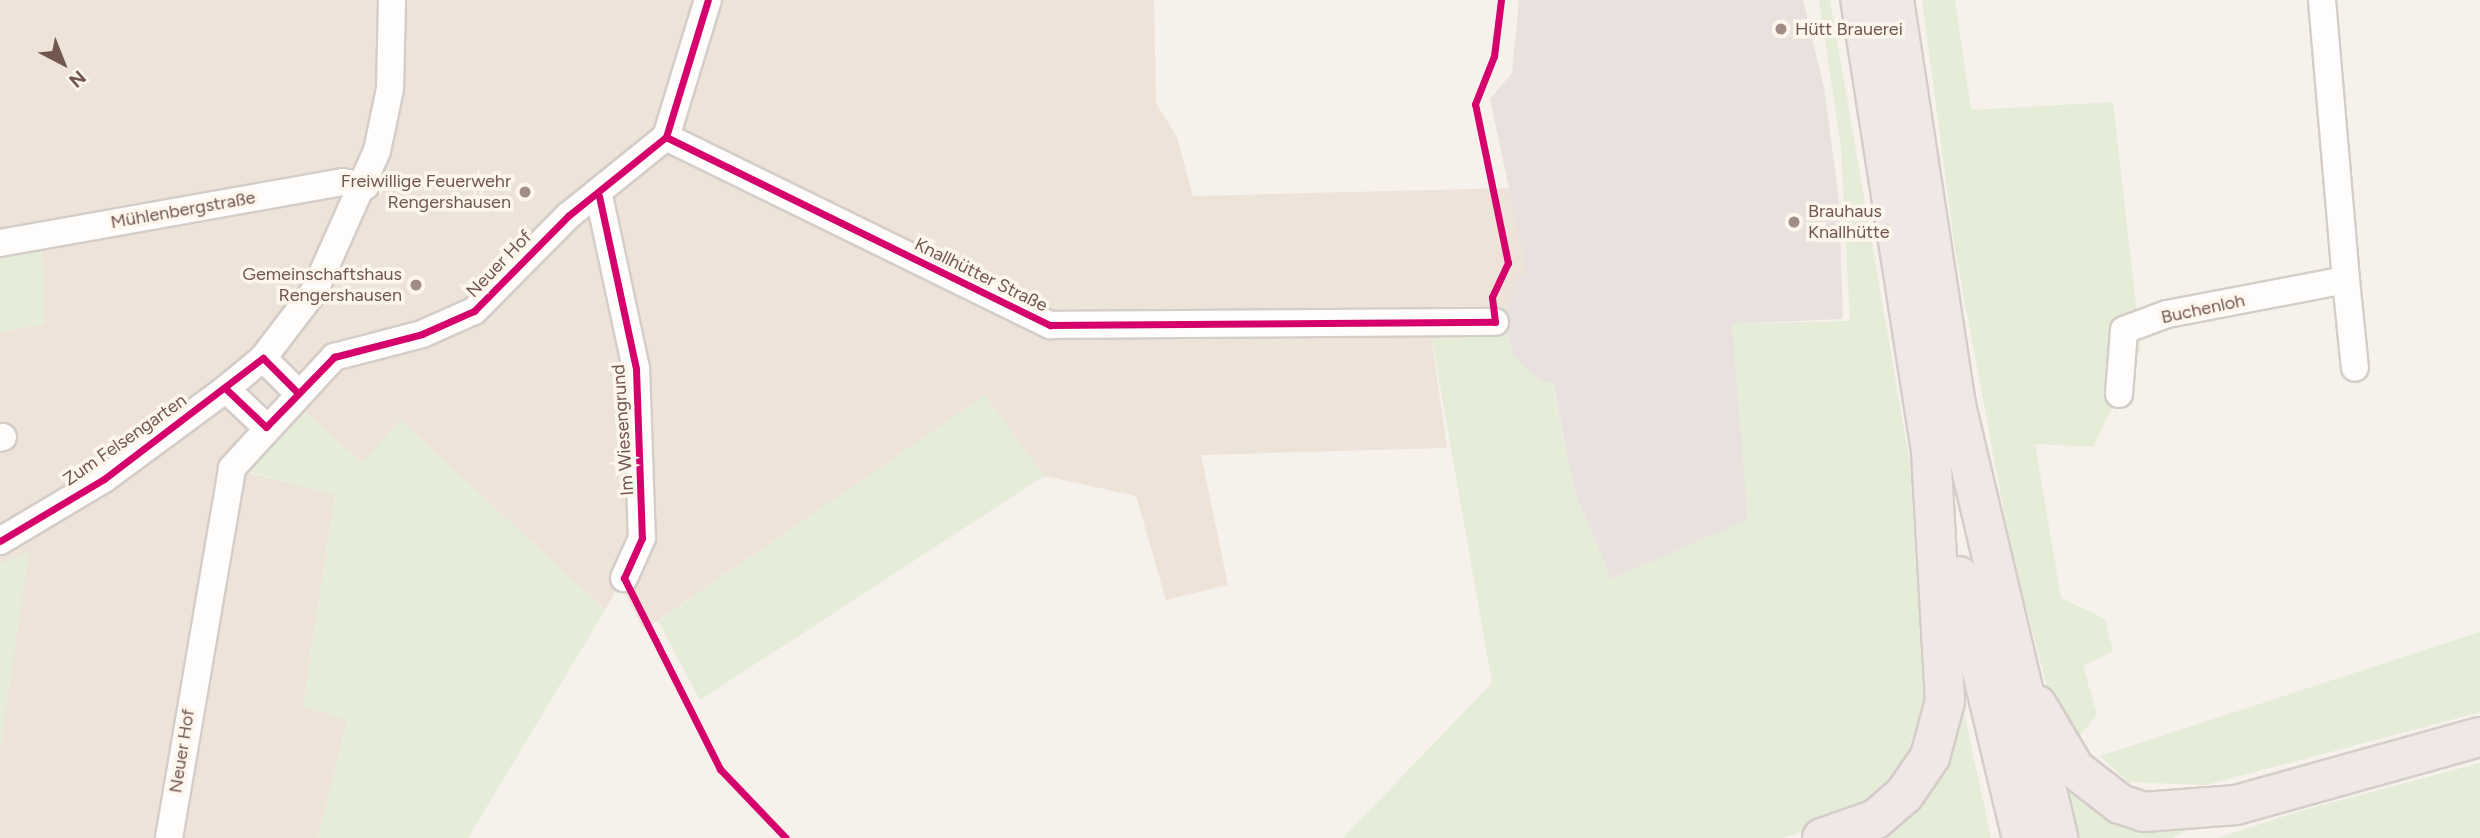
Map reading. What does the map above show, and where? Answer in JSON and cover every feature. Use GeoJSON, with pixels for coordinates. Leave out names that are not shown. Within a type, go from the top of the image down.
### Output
{"type":"FeatureCollection","features":[{"type":"Feature","properties":{"kind":"highway"},"geometry":{"type":"LineString","coordinates":[[1860,0],[1931,451],[2021,838]]}},
{"type":"Feature","properties":{"kind":"highway"},"geometry":{"type":"LineString","coordinates":[[1894,0],[1941,326],[2058,838]]}},
{"type":"Feature","properties":{"kind":"highway"},"geometry":{"type":"LineString","coordinates":[[1822,838],[1876,819],[1904,795],[1939,733],[1945,671],[1931,451]]}},
{"type":"Feature","properties":{"kind":"highway"},"geometry":{"type":"LineString","coordinates":[[1996,576],[2043,719],[2075,769],[2120,804],[2144,812],[2211,810],[2480,737]]}},
{"type":"Feature","properties":{"kind":"highway"},"geometry":{"type":"LineString","coordinates":[[2201,838],[2480,757]]}},
{"type":"Feature","properties":{"kind":"street","name":"Zum Felsengarten"},"geometry":{"type":"LineString","coordinates":[[0,541],[104,479],[226,389],[263,358],[315,290],[366,186],[390,89],[392,0]]}},
{"type":"Feature","properties":{"kind":"street"},"geometry":{"type":"LineString","coordinates":[[666,137],[708,0]]}},
{"type":"Feature","properties":{"kind":"street"},"geometry":{"type":"LineString","coordinates":[[2322,0],[2355,368]]}},
{"type":"Feature","properties":{"kind":"street","name":"Neuer Hof"},"geometry":{"type":"LineString","coordinates":[[169,838],[232,468],[297,392],[334,357],[422,334],[474,311],[568,216],[599,196],[666,137]]}},
{"type":"Feature","properties":{"kind":"street","name":"Knallhütter Straße"},"geometry":{"type":"LineString","coordinates":[[666,137],[1050,325],[1495,322]]}},
{"type":"Feature","properties":{"kind":"street","name":"Mühlenbergstraße"},"geometry":{"type":"LineString","coordinates":[[0,243],[343,182],[366,186]]}},
{"type":"Feature","properties":{"kind":"street","name":"Im Wiesengrund"},"geometry":{"type":"LineString","coordinates":[[599,196],[636,369],[642,538],[624,578]]}},
{"type":"Feature","properties":{"kind":"street","name":"Buchenloh"},"geometry":{"type":"LineString","coordinates":[[2119,394],[2124,330],[2167,314],[2346,280]]}},
{"type":"Feature","properties":{"kind":"street"},"geometry":{"type":"LineString","coordinates":[[263,358],[297,392]]}},
{"type":"Feature","properties":{"kind":"street"},"geometry":{"type":"LineString","coordinates":[[226,389],[266,428]]}},
{"type":"Feature","properties":{"kind":"shaded area"},"geometry":{"type":"Polygon","coordinates":[[[0,0],[1154,0],[1156,103],[1177,137],[1193,196],[1509,188],[1528,274],[1505,326],[1430,329],[1447,448],[1201,455],[1228,585],[1166,600],[1136,496],[1044,476],[985,396],[644,630],[620,583],[605,610],[401,421],[362,463],[291,399],[233,469],[335,494],[303,706],[348,720],[317,838],[0,838],[0,0]]]}},
{"type":"Feature","properties":{"kind":"shaded area"},"geometry":{"type":"Polygon","coordinates":[[[1519,0],[1803,0],[1824,88],[1839,199],[1843,319],[1732,324],[1748,520],[1611,579],[1574,490],[1553,383],[1540,381],[1513,356],[1505,326],[1515,280],[1527,274],[1490,99],[1512,73],[1519,0]]]}},
{"type":"Feature","properties":{"kind":"green space"},"geometry":{"type":"Polygon","coordinates":[[[1819,0],[1830,0],[1936,615],[1922,756],[1847,820],[1781,838],[1343,838],[1492,683],[1430,328],[1505,326],[1513,356],[1540,381],[1552,383],[1574,490],[1611,579],[1748,520],[1732,324],[1850,321],[1841,147],[1819,0]]]}},
{"type":"Feature","properties":{"kind":"green space"},"geometry":{"type":"Polygon","coordinates":[[[1922,0],[1955,0],[1971,110],[2113,102],[2141,349],[2093,447],[2035,444],[2061,598],[2105,619],[2113,651],[2083,666],[2097,715],[2076,740],[2053,708],[2012,555],[1955,249],[1922,0]]]}},
{"type":"Feature","properties":{"kind":"green space"},"geometry":{"type":"Polygon","coordinates":[[[42,244],[45,324],[0,332],[0,250],[42,244]]]}},
{"type":"Feature","properties":{"kind":"green space"},"geometry":{"type":"Polygon","coordinates":[[[985,395],[1044,476],[700,700],[658,621],[985,395]]]}},
{"type":"Feature","properties":{"kind":"green space"},"geometry":{"type":"Polygon","coordinates":[[[302,409],[362,463],[400,420],[605,610],[468,838],[317,838],[348,720],[303,706],[335,494],[232,468],[302,409]]]}},
{"type":"Feature","properties":{"kind":"green space"},"geometry":{"type":"Polygon","coordinates":[[[29,552],[0,751],[0,563],[29,552]]]}},
{"type":"Feature","properties":{"kind":"green space"},"geometry":{"type":"Polygon","coordinates":[[[2480,632],[2480,712],[2206,785],[2128,782],[2100,756],[2480,632]]]}},
{"type":"Feature","properties":{"kind":"green space"},"geometry":{"type":"Polygon","coordinates":[[[1957,680],[1991,838],[1870,838],[1957,680]]]}},
{"type":"Feature","properties":{"kind":"green space"},"geometry":{"type":"Polygon","coordinates":[[[2045,760],[2070,774],[2217,812],[2173,838],[2072,838],[2045,760]]]}},
{"type":"Feature","properties":{"kind":"green space"},"geometry":{"type":"Polygon","coordinates":[[[2480,763],[2480,838],[2218,838],[2297,812],[2480,763]]]}},
{"type":"Feature","properties":{"kind":"cycle path"},"geometry":{"type":"LineString","coordinates":[[666,137],[708,0]]}},
{"type":"Feature","properties":{"kind":"cycle path"},"geometry":{"type":"LineString","coordinates":[[666,137],[1050,325],[1495,322],[1492,297],[1508,263],[1475,104],[1494,56],[1501,0]]}},
{"type":"Feature","properties":{"kind":"cycle path"},"geometry":{"type":"LineString","coordinates":[[226,389],[266,427],[334,357],[422,334],[474,311],[568,216],[666,137]]}},
{"type":"Feature","properties":{"kind":"cycle path"},"geometry":{"type":"LineString","coordinates":[[599,196],[636,369],[642,538],[624,578],[720,769],[786,838]]}},
{"type":"Feature","properties":{"kind":"cycle path"},"geometry":{"type":"LineString","coordinates":[[0,541],[104,479],[263,358],[297,392]]}},
{"type":"Feature","properties":{"kind":"place","name":"Hütt Brauerei"},"geometry":{"type":"Point","coordinates":[1781,29]}},
{"type":"Feature","properties":{"kind":"place","name":"Freiwillige Feuerwehr Rengershausen"},"geometry":{"type":"Point","coordinates":[525,192]}},
{"type":"Feature","properties":{"kind":"place","name":"Brauhaus Knallhütte"},"geometry":{"type":"Point","coordinates":[1794,222]}},
{"type":"Feature","properties":{"kind":"place","name":"Gemeinschaftshaus Rengershausen"},"geometry":{"type":"Point","coordinates":[416,285]}}]}
